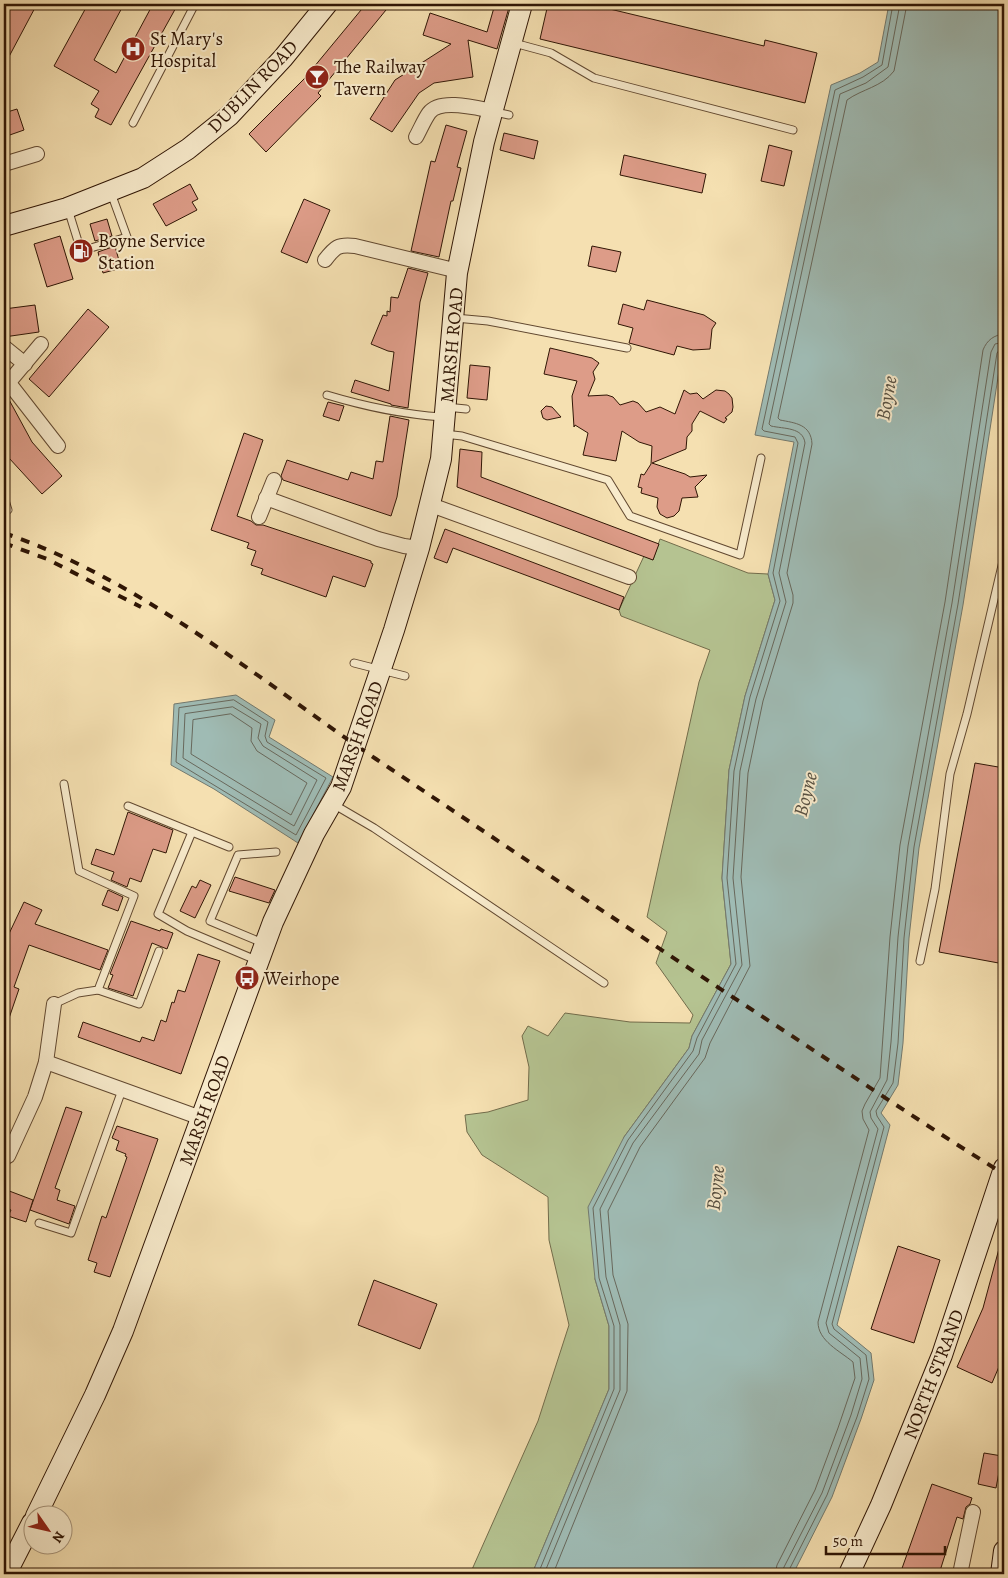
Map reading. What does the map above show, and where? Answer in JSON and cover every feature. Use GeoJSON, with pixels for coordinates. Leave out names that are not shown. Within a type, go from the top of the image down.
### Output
{"type":"FeatureCollection","features":[{"type":"Feature","properties":{"kind":"main road","name":"DUBLIN ROAD"},"geometry":{"type":"LineString","coordinates":[[4,226],[67,208],[143,178],[188,149],[229,116],[283,58],[327,4]]}},
{"type":"Feature","properties":{"kind":"main road","name":"MARSH ROAD"},"geometry":{"type":"LineString","coordinates":[[41,1506],[95,1395],[123,1331],[273,922],[306,851],[341,787],[381,670],[419,548],[441,459],[458,271],[484,142],[501,113],[511,42],[522,4]]}},
{"type":"Feature","properties":{"kind":"main road","name":"NORTH STRAND"},"geometry":{"type":"LineString","coordinates":[[849,1574],[881,1505],[942,1354],[1004,1168]]}},
{"type":"Feature","properties":{"kind":"main road"},"geometry":{"type":"LineString","coordinates":[[6,1574],[22,1543]]}},
{"type":"Feature","properties":{"kind":"main road"},"geometry":{"type":"LineString","coordinates":[[1001,1574],[1004,1551]]}},
{"type":"Feature","properties":{"kind":"street"},"geometry":{"type":"LineString","coordinates":[[416,138],[430,112],[440,106],[464,105],[501,113]]}},
{"type":"Feature","properties":{"kind":"street"},"geometry":{"type":"LineString","coordinates":[[4,164],[37,154]]}},
{"type":"Feature","properties":{"kind":"street"},"geometry":{"type":"LineString","coordinates":[[325,260],[334,248],[344,244],[458,271]]}},
{"type":"Feature","properties":{"kind":"street"},"geometry":{"type":"LineString","coordinates":[[41,344],[6,385],[58,446]]}},
{"type":"Feature","properties":{"kind":"street"},"geometry":{"type":"LineString","coordinates":[[4,347],[25,364]]}},
{"type":"Feature","properties":{"kind":"street"},"geometry":{"type":"LineString","coordinates":[[259,517],[274,480]]}},
{"type":"Feature","properties":{"kind":"street"},"geometry":{"type":"LineString","coordinates":[[266,498],[378,539],[419,548]]}},
{"type":"Feature","properties":{"kind":"street"},"geometry":{"type":"LineString","coordinates":[[431,505],[629,577]]}},
{"type":"Feature","properties":{"kind":"street"},"geometry":{"type":"LineString","coordinates":[[8,1156],[35,1097],[46,1062],[54,1004]]}},
{"type":"Feature","properties":{"kind":"street"},"geometry":{"type":"LineString","coordinates":[[46,1062],[201,1118]]}},
{"type":"Feature","properties":{"kind":"street"},"geometry":{"type":"LineString","coordinates":[[960,1574],[973,1512]]}},
{"type":"Feature","properties":{"kind":"lane"},"geometry":{"type":"LineString","coordinates":[[133,123],[195,4]]}},
{"type":"Feature","properties":{"kind":"lane"},"geometry":{"type":"LineString","coordinates":[[511,42],[551,52],[594,78],[793,130]]}},
{"type":"Feature","properties":{"kind":"lane"},"geometry":{"type":"LineString","coordinates":[[67,208],[81,251],[127,237],[110,191]]}},
{"type":"Feature","properties":{"kind":"lane"},"geometry":{"type":"LineString","coordinates":[[454,318],[488,321],[627,348]]}},
{"type":"Feature","properties":{"kind":"lane"},"geometry":{"type":"LineString","coordinates":[[327,395],[367,407],[408,415],[445,419],[466,409]]}},
{"type":"Feature","properties":{"kind":"lane"},"geometry":{"type":"LineString","coordinates":[[445,419],[462,436],[608,480],[630,516],[740,555],[761,458]]}},
{"type":"Feature","properties":{"kind":"lane"},"geometry":{"type":"LineString","coordinates":[[4,497],[8,510],[4,509]]}},
{"type":"Feature","properties":{"kind":"lane"},"geometry":{"type":"LineString","coordinates":[[920,961],[935,889],[950,774],[967,714],[1004,557]]}},
{"type":"Feature","properties":{"kind":"lane"},"geometry":{"type":"LineString","coordinates":[[354,663],[405,676]]}},
{"type":"Feature","properties":{"kind":"lane"},"geometry":{"type":"LineString","coordinates":[[64,784],[79,871],[134,896],[98,990]]}},
{"type":"Feature","properties":{"kind":"lane"},"geometry":{"type":"LineString","coordinates":[[332,803],[374,828],[604,983]]}},
{"type":"Feature","properties":{"kind":"lane"},"geometry":{"type":"LineString","coordinates":[[128,806],[229,847]]}},
{"type":"Feature","properties":{"kind":"lane"},"geometry":{"type":"LineString","coordinates":[[192,832],[158,914],[187,931],[262,952]]}},
{"type":"Feature","properties":{"kind":"lane"},"geometry":{"type":"LineString","coordinates":[[262,952],[210,921],[238,855],[276,852]]}},
{"type":"Feature","properties":{"kind":"lane"},"geometry":{"type":"LineString","coordinates":[[54,1004],[78,992],[98,990],[139,1004],[159,951]]}},
{"type":"Feature","properties":{"kind":"lane"},"geometry":{"type":"LineString","coordinates":[[39,1222],[71,1233],[122,1090]]}},
{"type":"Feature","properties":{"kind":"green space"},"geometry":{"type":"Polygon","coordinates":[[[660,539],[748,573],[768,574],[775,600],[745,696],[729,770],[722,878],[731,964],[692,1036],[689,1048],[624,1137],[595,1279],[609,1326],[609,1389],[532,1574],[470,1574],[538,1421],[569,1325],[549,1240],[548,1197],[482,1155],[467,1132],[465,1115],[488,1112],[528,1100],[529,1067],[522,1036],[528,1026],[548,1036],[565,1013],[630,1022],[690,1023],[693,1015],[656,963],[667,932],[647,917],[699,682],[710,650],[621,616],[619,610],[644,556],[653,560],[660,539]]]}},
{"type":"Feature","properties":{"kind":"water","name":"Boyne"},"geometry":{"type":"Polygon","coordinates":[[[889,4],[1004,4],[1004,338],[963,605],[919,848],[909,938],[903,1043],[898,1085],[881,1113],[890,1125],[837,1325],[871,1353],[874,1380],[832,1497],[793,1574],[532,1574],[609,1389],[609,1326],[595,1279],[588,1207],[624,1137],[689,1048],[692,1036],[731,964],[722,878],[729,770],[745,696],[775,600],[768,574],[794,442],[755,435],[831,85],[860,73],[878,62],[889,4]]]}},
{"type":"Feature","properties":{"kind":"water"},"geometry":{"type":"Polygon","coordinates":[[[236,695],[275,720],[269,737],[333,777],[298,843],[214,789],[171,765],[174,704],[236,695]]]}},
{"type":"Feature","properties":{"kind":"building"},"geometry":{"type":"Polygon","coordinates":[[[4,4],[37,4],[4,66],[4,4]]]}},
{"type":"Feature","properties":{"kind":"building"},"geometry":{"type":"Polygon","coordinates":[[[88,4],[124,4],[94,60],[116,73],[153,4],[178,4],[111,125],[95,117],[99,109],[91,104],[99,91],[54,66],[88,4]]]}},
{"type":"Feature","properties":{"kind":"building"},"geometry":{"type":"Polygon","coordinates":[[[366,4],[378,4],[386,10],[318,93],[321,96],[266,152],[249,134],[304,79],[366,4]]]}},
{"type":"Feature","properties":{"kind":"building"},"geometry":{"type":"Polygon","coordinates":[[[495,4],[510,4],[497,49],[468,40],[473,77],[434,83],[419,93],[392,132],[370,119],[395,80],[451,44],[423,35],[430,13],[487,32],[495,4]]]}},
{"type":"Feature","properties":{"kind":"building"},"geometry":{"type":"Polygon","coordinates":[[[548,4],[589,4],[764,46],[765,40],[817,53],[805,103],[540,39],[548,4]]]}},
{"type":"Feature","properties":{"kind":"building"},"geometry":{"type":"Polygon","coordinates":[[[17,109],[24,130],[4,137],[4,113],[17,109]]]}},
{"type":"Feature","properties":{"kind":"building"},"geometry":{"type":"Polygon","coordinates":[[[446,125],[467,131],[457,167],[461,168],[453,201],[451,201],[439,257],[411,251],[431,161],[435,162],[446,125]]]}},
{"type":"Feature","properties":{"kind":"building"},"geometry":{"type":"Polygon","coordinates":[[[504,133],[538,141],[534,159],[500,150],[504,133]]]}},
{"type":"Feature","properties":{"kind":"building"},"geometry":{"type":"Polygon","coordinates":[[[769,145],[792,151],[784,186],[761,181],[769,145]]]}},
{"type":"Feature","properties":{"kind":"building"},"geometry":{"type":"Polygon","coordinates":[[[624,155],[706,174],[702,193],[620,175],[624,155]]]}},
{"type":"Feature","properties":{"kind":"building"},"geometry":{"type":"Polygon","coordinates":[[[190,184],[198,199],[192,202],[197,210],[166,226],[153,204],[190,184]]]}},
{"type":"Feature","properties":{"kind":"building"},"geometry":{"type":"Polygon","coordinates":[[[304,199],[330,210],[307,263],[281,252],[304,199]]]}},
{"type":"Feature","properties":{"kind":"building"},"geometry":{"type":"Polygon","coordinates":[[[107,219],[112,236],[95,241],[90,224],[107,219]]]}},
{"type":"Feature","properties":{"kind":"building"},"geometry":{"type":"Polygon","coordinates":[[[60,236],[73,279],[47,287],[34,244],[60,236]]]}},
{"type":"Feature","properties":{"kind":"building"},"geometry":{"type":"Polygon","coordinates":[[[115,246],[121,268],[103,273],[98,252],[115,246]]]}},
{"type":"Feature","properties":{"kind":"building"},"geometry":{"type":"Polygon","coordinates":[[[592,246],[621,252],[616,272],[588,266],[592,246]]]}},
{"type":"Feature","properties":{"kind":"building"},"geometry":{"type":"Polygon","coordinates":[[[408,268],[428,273],[420,302],[408,408],[391,405],[351,392],[355,380],[389,391],[394,352],[371,344],[383,315],[387,316],[387,311],[390,312],[391,297],[398,298],[408,268]]]}},
{"type":"Feature","properties":{"kind":"building"},"geometry":{"type":"Polygon","coordinates":[[[647,300],[704,315],[716,323],[712,329],[710,349],[693,350],[677,346],[674,355],[629,343],[633,328],[618,324],[623,304],[644,310],[647,300]]]}},
{"type":"Feature","properties":{"kind":"building"},"geometry":{"type":"Polygon","coordinates":[[[35,305],[39,332],[4,337],[4,309],[35,305]]]}},
{"type":"Feature","properties":{"kind":"building"},"geometry":{"type":"Polygon","coordinates":[[[88,309],[109,327],[49,397],[29,379],[88,309]]]}},
{"type":"Feature","properties":{"kind":"building"},"geometry":{"type":"Polygon","coordinates":[[[550,348],[592,358],[599,363],[593,372],[595,379],[588,396],[607,395],[613,397],[620,405],[633,401],[638,403],[646,412],[660,407],[675,414],[684,390],[690,394],[697,393],[703,399],[716,390],[725,391],[729,394],[732,398],[733,407],[732,412],[725,418],[727,419],[724,423],[700,411],[692,424],[692,431],[687,437],[686,449],[652,463],[690,477],[707,475],[695,487],[698,497],[682,498],[679,511],[674,516],[667,518],[660,514],[657,507],[658,498],[641,493],[642,488],[638,487],[641,474],[644,475],[651,464],[652,446],[639,442],[622,431],[616,461],[583,455],[588,433],[575,425],[574,427],[572,396],[577,381],[544,374],[550,348]]]}},
{"type":"Feature","properties":{"kind":"building"},"geometry":{"type":"Polygon","coordinates":[[[470,365],[490,367],[487,400],[467,398],[470,365]]]}},
{"type":"Feature","properties":{"kind":"building"},"geometry":{"type":"Polygon","coordinates":[[[7,396],[32,442],[62,476],[42,494],[9,458],[4,447],[4,397],[7,396]]]}},
{"type":"Feature","properties":{"kind":"building"},"geometry":{"type":"Polygon","coordinates":[[[328,402],[344,406],[339,421],[323,416],[328,402]]]}},
{"type":"Feature","properties":{"kind":"building"},"geometry":{"type":"Polygon","coordinates":[[[546,406],[552,407],[561,417],[547,420],[543,418],[541,411],[546,406]]]}},
{"type":"Feature","properties":{"kind":"building"},"geometry":{"type":"Polygon","coordinates":[[[390,416],[409,420],[397,497],[391,516],[283,480],[281,476],[287,460],[348,480],[351,472],[373,479],[376,461],[383,462],[390,416]]]}},
{"type":"Feature","properties":{"kind":"building"},"geometry":{"type":"Polygon","coordinates":[[[244,433],[263,440],[237,516],[256,525],[263,525],[371,561],[373,564],[365,587],[333,576],[326,597],[261,574],[263,569],[251,565],[256,551],[247,548],[249,543],[211,530],[244,433]]]}},
{"type":"Feature","properties":{"kind":"building"},"geometry":{"type":"Polygon","coordinates":[[[460,449],[482,452],[481,477],[659,544],[653,560],[457,487],[460,449]]]}},
{"type":"Feature","properties":{"kind":"building"},"geometry":{"type":"Polygon","coordinates":[[[445,529],[624,597],[619,610],[453,548],[447,563],[434,558],[445,529]]]}},
{"type":"Feature","properties":{"kind":"building"},"geometry":{"type":"Polygon","coordinates":[[[975,763],[1004,768],[1004,964],[939,952],[975,763]]]}},
{"type":"Feature","properties":{"kind":"building"},"geometry":{"type":"Polygon","coordinates":[[[128,812],[173,830],[166,853],[153,849],[141,882],[130,878],[127,887],[111,880],[114,872],[91,864],[96,849],[114,855],[128,812]]]}},
{"type":"Feature","properties":{"kind":"building"},"geometry":{"type":"Polygon","coordinates":[[[235,877],[275,890],[269,903],[229,891],[235,877]]]}},
{"type":"Feature","properties":{"kind":"building"},"geometry":{"type":"Polygon","coordinates":[[[200,880],[211,885],[195,918],[180,911],[192,886],[196,888],[200,880]]]}},
{"type":"Feature","properties":{"kind":"building"},"geometry":{"type":"Polygon","coordinates":[[[108,890],[123,897],[118,911],[102,905],[108,890]]]}},
{"type":"Feature","properties":{"kind":"building"},"geometry":{"type":"Polygon","coordinates":[[[24,902],[42,910],[35,924],[108,950],[100,970],[29,945],[14,987],[19,989],[6,1027],[4,1026],[4,937],[7,938],[24,902]]]}},
{"type":"Feature","properties":{"kind":"building"},"geometry":{"type":"Polygon","coordinates":[[[131,921],[160,931],[161,929],[173,933],[167,949],[152,943],[133,996],[108,988],[113,975],[110,974],[131,921]]]}},
{"type":"Feature","properties":{"kind":"building"},"geometry":{"type":"Polygon","coordinates":[[[198,954],[220,961],[181,1074],[78,1037],[83,1022],[140,1042],[142,1037],[154,1041],[161,1020],[166,1022],[178,990],[185,992],[198,954]]]}},
{"type":"Feature","properties":{"kind":"building"},"geometry":{"type":"Polygon","coordinates":[[[66,1107],[82,1112],[55,1188],[60,1190],[57,1200],[75,1206],[69,1224],[30,1210],[66,1107]]]}},
{"type":"Feature","properties":{"kind":"building"},"geometry":{"type":"Polygon","coordinates":[[[117,1126],[158,1139],[110,1277],[94,1272],[97,1263],[88,1260],[102,1216],[106,1218],[127,1157],[125,1156],[126,1154],[116,1150],[119,1141],[112,1138],[117,1126]]]}},
{"type":"Feature","properties":{"kind":"building"},"geometry":{"type":"Polygon","coordinates":[[[4,1189],[33,1200],[26,1222],[8,1216],[11,1210],[4,1207],[4,1189]]]}},
{"type":"Feature","properties":{"kind":"building"},"geometry":{"type":"Polygon","coordinates":[[[1000,1245],[1004,1246],[1004,1355],[992,1383],[957,1367],[983,1308],[1000,1245]]]}},
{"type":"Feature","properties":{"kind":"building"},"geometry":{"type":"Polygon","coordinates":[[[898,1246],[940,1260],[914,1343],[871,1329],[898,1246]]]}},
{"type":"Feature","properties":{"kind":"building"},"geometry":{"type":"Polygon","coordinates":[[[374,1280],[437,1304],[420,1349],[358,1325],[374,1280]]]}},
{"type":"Feature","properties":{"kind":"building"},"geometry":{"type":"Polygon","coordinates":[[[984,1453],[1002,1456],[996,1488],[978,1484],[984,1453]]]}},
{"type":"Feature","properties":{"kind":"building"},"geometry":{"type":"Polygon","coordinates":[[[932,1484],[972,1498],[970,1504],[966,1507],[963,1519],[957,1517],[939,1574],[900,1574],[932,1484]]]}},
{"type":"Feature","properties":{"kind":"railway"},"geometry":{"type":"LineString","coordinates":[[4,533],[54,553],[103,577],[197,633],[376,759],[896,1105],[1004,1174]]}},
{"type":"Feature","properties":{"kind":"railway"},"geometry":{"type":"LineString","coordinates":[[4,543],[47,559],[141,607]]}},
{"type":"Feature","properties":{"kind":"place","name":"St Mary's Hospital"},"geometry":{"type":"Point","coordinates":[133,49]}},
{"type":"Feature","properties":{"kind":"place","name":"The Railway Tavern"},"geometry":{"type":"Point","coordinates":[317,77]}},
{"type":"Feature","properties":{"kind":"place","name":"Boyne Service Station"},"geometry":{"type":"Point","coordinates":[81,251]}},
{"type":"Feature","properties":{"kind":"place","name":"Weirhope"},"geometry":{"type":"Point","coordinates":[247,978]}}]}
